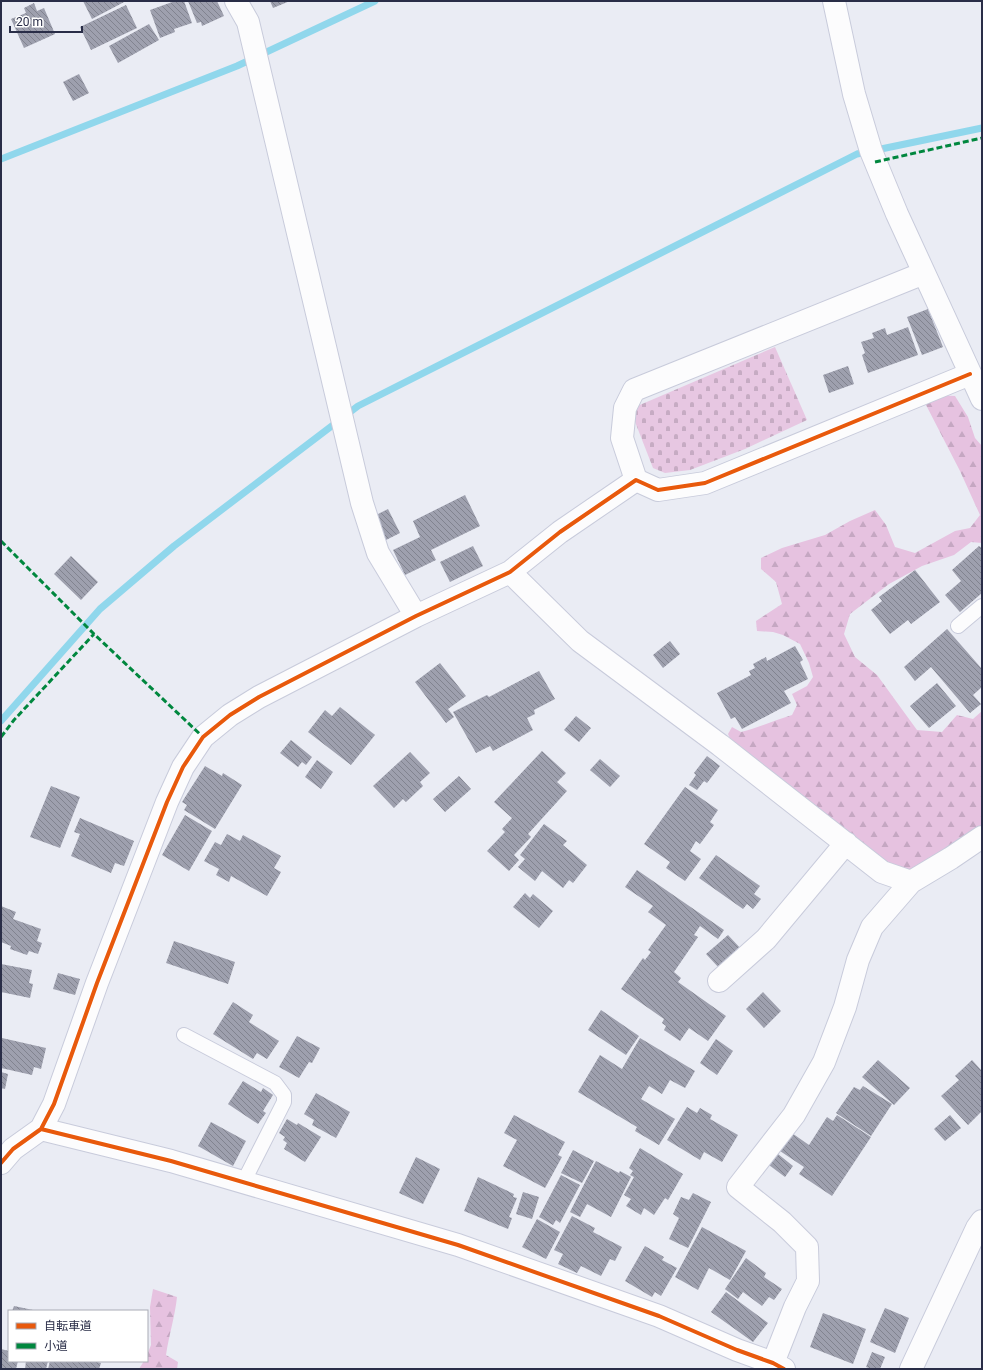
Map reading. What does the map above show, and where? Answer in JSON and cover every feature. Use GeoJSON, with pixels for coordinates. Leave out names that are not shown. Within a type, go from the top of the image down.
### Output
{"type":"FeatureCollection","features":[{"type":"Feature","properties":{"kind":"street"},"geometry":{"type":"LineString","coordinates":[[236,1],[248,22],[362,503],[378,553],[416,616]]}},
{"type":"Feature","properties":{"kind":"street"},"geometry":{"type":"LineString","coordinates":[[834,1],[854,94],[870,151],[982,399]]}},
{"type":"Feature","properties":{"kind":"street"},"geometry":{"type":"LineString","coordinates":[[924,273],[634,390],[625,408],[622,438],[636,480],[658,490],[705,483],[970,374]]}},
{"type":"Feature","properties":{"kind":"street"},"geometry":{"type":"LineString","coordinates":[[1,1164],[13,1149],[41,1129],[54,1104],[97,983],[167,802],[183,767],[204,737],[230,715],[259,697],[416,616],[510,572],[560,532],[636,480]]}},
{"type":"Feature","properties":{"kind":"street"},"geometry":{"type":"LineString","coordinates":[[510,572],[580,641],[720,745],[882,872],[911,882]]}},
{"type":"Feature","properties":{"kind":"street"},"geometry":{"type":"LineString","coordinates":[[41,1129],[171,1161],[458,1245],[659,1316],[778,1366],[795,1307],[808,1281],[807,1247],[782,1222],[738,1187],[794,1116],[824,1062],[845,1008],[858,960],[872,927],[911,882],[982,837]]}},
{"type":"Feature","properties":{"kind":"street"},"geometry":{"type":"LineString","coordinates":[[719,981],[766,939],[846,844]]}},
{"type":"Feature","properties":{"kind":"street"},"geometry":{"type":"LineString","coordinates":[[911,1369],[977,1228],[982,1221]]}},
{"type":"Feature","properties":{"kind":"lane"},"geometry":{"type":"LineString","coordinates":[[958,626],[982,606]]}},
{"type":"Feature","properties":{"kind":"lane"},"geometry":{"type":"LineString","coordinates":[[184,1035],[275,1083],[284,1095],[284,1102],[243,1183]]}},
{"type":"Feature","properties":{"kind":"green space"},"geometry":{"type":"Polygon","coordinates":[[[775,347],[807,420],[745,449],[690,470],[665,473],[653,468],[632,414],[635,407],[775,347]]]}},
{"type":"Feature","properties":{"kind":"green space"},"geometry":{"type":"Polygon","coordinates":[[[934,395],[955,396],[968,417],[975,438],[982,446],[982,543],[971,542],[954,555],[922,566],[889,584],[850,614],[844,634],[855,657],[877,675],[917,730],[942,732],[957,715],[973,719],[982,711],[982,828],[907,875],[886,864],[731,741],[728,734],[732,727],[741,732],[792,715],[797,705],[792,694],[807,686],[813,677],[809,663],[800,644],[783,635],[773,632],[757,631],[756,621],[782,604],[776,582],[761,569],[761,558],[782,548],[825,535],[850,521],[875,510],[886,525],[895,547],[915,553],[955,531],[970,528],[980,515],[960,471],[925,403],[934,395]]]}},
{"type":"Feature","properties":{"kind":"green space"},"geometry":{"type":"Polygon","coordinates":[[[153,1289],[177,1297],[166,1355],[178,1362],[177,1369],[139,1369],[143,1362],[148,1362],[148,1352],[151,1345],[150,1307],[153,1289]]]}},
{"type":"Feature","properties":{"kind":"building"},"geometry":{"type":"Polygon","coordinates":[[[83,1],[126,1],[92,19],[83,1]]]}},
{"type":"Feature","properties":{"kind":"building"},"geometry":{"type":"Polygon","coordinates":[[[175,1],[184,1],[192,23],[174,29],[175,32],[160,38],[150,10],[175,1]]]}},
{"type":"Feature","properties":{"kind":"building"},"geometry":{"type":"Polygon","coordinates":[[[188,1],[217,1],[224,16],[202,26],[201,22],[197,23],[188,1]]]}},
{"type":"Feature","properties":{"kind":"building"},"geometry":{"type":"Polygon","coordinates":[[[270,1],[290,1],[273,8],[270,1]]]}},
{"type":"Feature","properties":{"kind":"building"},"geometry":{"type":"Polygon","coordinates":[[[34,3],[37,11],[44,8],[55,34],[24,48],[11,19],[26,13],[24,8],[34,3]]]}},
{"type":"Feature","properties":{"kind":"building"},"geometry":{"type":"Polygon","coordinates":[[[126,5],[137,28],[91,50],[80,27],[126,5]]]}},
{"type":"Feature","properties":{"kind":"building"},"geometry":{"type":"Polygon","coordinates":[[[149,24],[159,40],[118,63],[109,46],[149,24]]]}},
{"type":"Feature","properties":{"kind":"building"},"geometry":{"type":"Polygon","coordinates":[[[79,74],[89,93],[73,101],[63,82],[79,74]]]}},
{"type":"Feature","properties":{"kind":"building"},"geometry":{"type":"Polygon","coordinates":[[[928,309],[943,347],[922,355],[907,317],[928,309]]]}},
{"type":"Feature","properties":{"kind":"building"},"geometry":{"type":"Polygon","coordinates":[[[908,327],[918,355],[868,373],[862,355],[865,353],[861,342],[874,338],[872,333],[885,328],[887,335],[908,327]]]}},
{"type":"Feature","properties":{"kind":"building"},"geometry":{"type":"Polygon","coordinates":[[[848,366],[854,384],[829,393],[823,375],[848,366]]]}},
{"type":"Feature","properties":{"kind":"building"},"geometry":{"type":"Polygon","coordinates":[[[465,495],[480,526],[431,550],[436,560],[405,575],[393,550],[420,537],[413,521],[465,495]]]}},
{"type":"Feature","properties":{"kind":"building"},"geometry":{"type":"Polygon","coordinates":[[[388,509],[400,533],[382,542],[374,516],[388,509]]]}},
{"type":"Feature","properties":{"kind":"building"},"geometry":{"type":"Polygon","coordinates":[[[473,546],[483,566],[450,582],[440,562],[473,546]]]}},
{"type":"Feature","properties":{"kind":"building"},"geometry":{"type":"Polygon","coordinates":[[[979,546],[982,548],[982,593],[960,612],[945,595],[961,581],[952,570],[979,546]]]}},
{"type":"Feature","properties":{"kind":"building"},"geometry":{"type":"Polygon","coordinates":[[[71,556],[98,582],[81,600],[54,574],[71,556]]]}},
{"type":"Feature","properties":{"kind":"building"},"geometry":{"type":"Polygon","coordinates":[[[915,570],[940,602],[911,624],[908,620],[890,634],[871,610],[882,601],[879,597],[915,570]]]}},
{"type":"Feature","properties":{"kind":"building"},"geometry":{"type":"Polygon","coordinates":[[[947,629],[982,669],[982,687],[973,695],[981,704],[970,713],[931,667],[915,681],[904,667],[947,629]]]}},
{"type":"Feature","properties":{"kind":"building"},"geometry":{"type":"Polygon","coordinates":[[[670,641],[680,654],[663,668],[653,655],[670,641]]]}},
{"type":"Feature","properties":{"kind":"building"},"geometry":{"type":"Polygon","coordinates":[[[795,646],[803,660],[800,662],[808,679],[784,691],[791,703],[742,729],[735,717],[731,719],[717,693],[751,675],[749,671],[755,668],[753,664],[766,657],[767,661],[795,646]]]}},
{"type":"Feature","properties":{"kind":"building"},"geometry":{"type":"Polygon","coordinates":[[[440,663],[466,696],[448,709],[454,717],[446,723],[415,682],[440,663]]]}},
{"type":"Feature","properties":{"kind":"building"},"geometry":{"type":"Polygon","coordinates":[[[539,671],[555,699],[534,710],[535,714],[527,718],[533,730],[493,751],[490,746],[476,753],[453,712],[487,695],[489,697],[539,671]]]}},
{"type":"Feature","properties":{"kind":"building"},"geometry":{"type":"Polygon","coordinates":[[[937,683],[956,706],[929,728],[910,706],[937,683]]]}},
{"type":"Feature","properties":{"kind":"building"},"geometry":{"type":"Polygon","coordinates":[[[340,707],[375,735],[351,765],[308,732],[325,710],[332,716],[340,707]]]}},
{"type":"Feature","properties":{"kind":"building"},"geometry":{"type":"Polygon","coordinates":[[[576,716],[591,728],[579,742],[564,730],[576,716]]]}},
{"type":"Feature","properties":{"kind":"building"},"geometry":{"type":"Polygon","coordinates":[[[291,740],[312,757],[306,765],[302,762],[298,767],[280,753],[291,740]]]}},
{"type":"Feature","properties":{"kind":"building"},"geometry":{"type":"Polygon","coordinates":[[[542,751],[566,773],[557,782],[567,791],[528,834],[531,837],[514,855],[519,860],[509,871],[487,851],[505,832],[502,829],[512,818],[494,802],[542,751]]]}},
{"type":"Feature","properties":{"kind":"building"},"geometry":{"type":"Polygon","coordinates":[[[410,752],[430,773],[420,782],[423,786],[406,802],[403,799],[394,808],[373,786],[410,752]]]}},
{"type":"Feature","properties":{"kind":"building"},"geometry":{"type":"Polygon","coordinates":[[[707,756],[720,766],[707,783],[704,781],[697,790],[689,785],[696,775],[694,773],[707,756]]]}},
{"type":"Feature","properties":{"kind":"building"},"geometry":{"type":"Polygon","coordinates":[[[600,759],[620,776],[610,787],[590,770],[600,759]]]}},
{"type":"Feature","properties":{"kind":"building"},"geometry":{"type":"Polygon","coordinates":[[[317,760],[333,772],[321,789],[305,777],[317,760]]]}},
{"type":"Feature","properties":{"kind":"building"},"geometry":{"type":"Polygon","coordinates":[[[205,766],[222,776],[223,773],[242,785],[215,829],[184,810],[187,805],[182,802],[205,766]]]}},
{"type":"Feature","properties":{"kind":"building"},"geometry":{"type":"Polygon","coordinates":[[[459,776],[471,789],[445,812],[433,799],[459,776]]]}},
{"type":"Feature","properties":{"kind":"building"},"geometry":{"type":"Polygon","coordinates":[[[51,786],[80,797],[60,848],[30,837],[51,786]]]}},
{"type":"Feature","properties":{"kind":"building"},"geometry":{"type":"Polygon","coordinates":[[[685,787],[718,810],[710,822],[714,825],[700,844],[696,841],[690,851],[701,859],[685,881],[666,868],[670,862],[644,844],[685,787]]]}},
{"type":"Feature","properties":{"kind":"building"},"geometry":{"type":"Polygon","coordinates":[[[185,815],[212,831],[189,871],[162,855],[185,815]]]}},
{"type":"Feature","properties":{"kind":"building"},"geometry":{"type":"Polygon","coordinates":[[[80,818],[134,841],[124,866],[115,863],[111,873],[71,856],[80,834],[74,832],[80,818]]]}},
{"type":"Feature","properties":{"kind":"building"},"geometry":{"type":"Polygon","coordinates":[[[544,824],[567,841],[563,845],[587,865],[573,883],[569,880],[563,888],[542,871],[535,881],[518,867],[525,859],[520,855],[544,824]]]}},
{"type":"Feature","properties":{"kind":"building"},"geometry":{"type":"Polygon","coordinates":[[[227,834],[240,841],[243,835],[281,856],[274,868],[281,872],[267,896],[231,876],[229,882],[216,875],[219,869],[204,861],[215,842],[221,845],[227,834]]]}},
{"type":"Feature","properties":{"kind":"building"},"geometry":{"type":"Polygon","coordinates":[[[716,855],[760,886],[754,894],[761,899],[753,909],[747,904],[743,909],[699,878],[716,855]]]}},
{"type":"Feature","properties":{"kind":"building"},"geometry":{"type":"Polygon","coordinates":[[[637,870],[724,930],[718,939],[700,926],[694,935],[698,937],[674,972],[681,978],[678,982],[726,1016],[708,1041],[689,1028],[680,1041],[664,1030],[666,1026],[662,1023],[664,1019],[621,989],[643,958],[645,960],[651,952],[648,950],[666,925],[648,912],[653,906],[625,887],[637,870]]]}},
{"type":"Feature","properties":{"kind":"building"},"geometry":{"type":"Polygon","coordinates":[[[525,893],[530,898],[533,894],[553,911],[539,928],[513,907],[525,893]]]}},
{"type":"Feature","properties":{"kind":"building"},"geometry":{"type":"Polygon","coordinates":[[[1,906],[16,912],[13,919],[41,929],[37,941],[42,943],[38,954],[29,951],[27,955],[10,949],[11,946],[1,942],[1,906]]]}},
{"type":"Feature","properties":{"kind":"building"},"geometry":{"type":"Polygon","coordinates":[[[728,935],[742,950],[720,969],[706,954],[728,935]]]}},
{"type":"Feature","properties":{"kind":"building"},"geometry":{"type":"Polygon","coordinates":[[[174,941],[235,962],[228,984],[166,963],[174,941]]]}},
{"type":"Feature","properties":{"kind":"building"},"geometry":{"type":"Polygon","coordinates":[[[1,964],[32,970],[29,983],[33,984],[30,998],[1,992],[1,964]]]}},
{"type":"Feature","properties":{"kind":"building"},"geometry":{"type":"Polygon","coordinates":[[[58,973],[80,979],[75,995],[53,989],[58,973]]]}},
{"type":"Feature","properties":{"kind":"building"},"geometry":{"type":"Polygon","coordinates":[[[763,992],[781,1011],[764,1028],[746,1009],[763,992]]]}},
{"type":"Feature","properties":{"kind":"building"},"geometry":{"type":"Polygon","coordinates":[[[233,1002],[253,1015],[249,1022],[279,1041],[267,1059],[257,1053],[253,1059],[213,1034],[233,1002]]]}},
{"type":"Feature","properties":{"kind":"building"},"geometry":{"type":"Polygon","coordinates":[[[601,1010],[639,1036],[626,1055],[588,1030],[601,1010]]]}},
{"type":"Feature","properties":{"kind":"building"},"geometry":{"type":"Polygon","coordinates":[[[297,1036],[320,1048],[312,1063],[309,1062],[299,1078],[279,1067],[297,1036]]]}},
{"type":"Feature","properties":{"kind":"building"},"geometry":{"type":"Polygon","coordinates":[[[2,1038],[46,1048],[41,1069],[34,1067],[32,1075],[1,1068],[2,1038]]]}},
{"type":"Feature","properties":{"kind":"building"},"geometry":{"type":"Polygon","coordinates":[[[640,1038],[695,1071],[685,1088],[670,1080],[662,1094],[649,1086],[641,1099],[675,1119],[659,1145],[635,1131],[637,1127],[578,1092],[600,1055],[622,1069],[640,1038]]]}},
{"type":"Feature","properties":{"kind":"building"},"geometry":{"type":"Polygon","coordinates":[[[716,1039],[733,1051],[717,1075],[700,1063],[716,1039]]]}},
{"type":"Feature","properties":{"kind":"building"},"geometry":{"type":"Polygon","coordinates":[[[878,1060],[910,1088],[894,1105],[862,1077],[878,1060]]]}},
{"type":"Feature","properties":{"kind":"building"},"geometry":{"type":"Polygon","coordinates":[[[972,1060],[982,1071],[982,1111],[968,1125],[941,1096],[959,1080],[955,1076],[972,1060]]]}},
{"type":"Feature","properties":{"kind":"building"},"geometry":{"type":"Polygon","coordinates":[[[1,1072],[8,1074],[5,1089],[1,1088],[1,1072]]]}},
{"type":"Feature","properties":{"kind":"building"},"geometry":{"type":"Polygon","coordinates":[[[243,1081],[261,1092],[263,1088],[273,1095],[263,1111],[266,1113],[258,1124],[228,1104],[243,1081]]]}},
{"type":"Feature","properties":{"kind":"building"},"geometry":{"type":"Polygon","coordinates":[[[863,1086],[892,1104],[871,1136],[836,1113],[854,1087],[860,1090],[863,1086]]]}},
{"type":"Feature","properties":{"kind":"building"},"geometry":{"type":"Polygon","coordinates":[[[316,1093],[350,1112],[336,1138],[312,1125],[314,1120],[304,1114],[316,1093]]]}},
{"type":"Feature","properties":{"kind":"building"},"geometry":{"type":"Polygon","coordinates":[[[687,1107],[697,1113],[700,1108],[712,1115],[710,1119],[738,1135],[722,1162],[704,1152],[700,1160],[667,1140],[687,1107]]]}},
{"type":"Feature","properties":{"kind":"building"},"geometry":{"type":"Polygon","coordinates":[[[514,1115],[565,1142],[558,1155],[562,1157],[545,1188],[503,1166],[517,1140],[504,1133],[514,1115]]]}},
{"type":"Feature","properties":{"kind":"building"},"geometry":{"type":"Polygon","coordinates":[[[837,1115],[871,1137],[832,1196],[799,1174],[804,1167],[777,1149],[789,1131],[809,1145],[827,1117],[833,1121],[837,1115]]]}},
{"type":"Feature","properties":{"kind":"building"},"geometry":{"type":"Polygon","coordinates":[[[950,1115],[961,1128],[945,1141],[934,1129],[950,1115]]]}},
{"type":"Feature","properties":{"kind":"building"},"geometry":{"type":"Polygon","coordinates":[[[287,1119],[297,1125],[298,1123],[321,1137],[305,1162],[284,1149],[287,1143],[283,1140],[285,1137],[279,1133],[287,1119]]]}},
{"type":"Feature","properties":{"kind":"building"},"geometry":{"type":"Polygon","coordinates":[[[211,1122],[246,1141],[233,1166],[198,1146],[211,1122]]]}},
{"type":"Feature","properties":{"kind":"building"},"geometry":{"type":"Polygon","coordinates":[[[640,1148],[683,1174],[668,1200],[665,1198],[654,1215],[644,1208],[641,1215],[626,1206],[631,1199],[624,1195],[634,1177],[630,1175],[633,1171],[629,1168],[640,1148]]]}},
{"type":"Feature","properties":{"kind":"building"},"geometry":{"type":"Polygon","coordinates":[[[573,1150],[594,1161],[582,1183],[561,1173],[573,1150]]]}},
{"type":"Feature","properties":{"kind":"building"},"geometry":{"type":"Polygon","coordinates":[[[778,1154],[793,1166],[785,1177],[769,1165],[778,1154]]]}},
{"type":"Feature","properties":{"kind":"building"},"geometry":{"type":"Polygon","coordinates":[[[416,1157],[440,1169],[423,1204],[399,1193],[416,1157]]]}},
{"type":"Feature","properties":{"kind":"building"},"geometry":{"type":"Polygon","coordinates":[[[596,1161],[619,1173],[620,1171],[631,1177],[611,1217],[587,1204],[580,1217],[570,1212],[596,1161]]]}},
{"type":"Feature","properties":{"kind":"building"},"geometry":{"type":"Polygon","coordinates":[[[561,1175],[580,1185],[560,1223],[556,1220],[553,1225],[539,1217],[561,1175]]]}},
{"type":"Feature","properties":{"kind":"building"},"geometry":{"type":"Polygon","coordinates":[[[478,1177],[514,1194],[513,1197],[517,1198],[509,1217],[512,1218],[508,1229],[464,1211],[478,1177]]]}},
{"type":"Feature","properties":{"kind":"building"},"geometry":{"type":"Polygon","coordinates":[[[523,1192],[539,1197],[532,1219],[516,1214],[523,1192]]]}},
{"type":"Feature","properties":{"kind":"building"},"geometry":{"type":"Polygon","coordinates":[[[693,1193],[711,1202],[688,1248],[669,1239],[679,1218],[673,1214],[681,1197],[689,1200],[693,1193]]]}},
{"type":"Feature","properties":{"kind":"building"},"geometry":{"type":"Polygon","coordinates":[[[572,1216],[595,1228],[593,1232],[622,1247],[615,1261],[610,1259],[601,1276],[581,1266],[577,1273],[558,1264],[563,1254],[554,1250],[572,1216]]]}},
{"type":"Feature","properties":{"kind":"building"},"geometry":{"type":"Polygon","coordinates":[[[537,1219],[560,1232],[546,1259],[522,1247],[537,1219]]]}},
{"type":"Feature","properties":{"kind":"building"},"geometry":{"type":"Polygon","coordinates":[[[702,1227],[746,1251],[730,1280],[709,1268],[698,1290],[675,1277],[702,1227]]]}},
{"type":"Feature","properties":{"kind":"building"},"geometry":{"type":"Polygon","coordinates":[[[645,1246],[664,1257],[662,1260],[677,1268],[661,1296],[655,1292],[652,1297],[625,1281],[645,1246]]]}},
{"type":"Feature","properties":{"kind":"building"},"geometry":{"type":"Polygon","coordinates":[[[746,1258],[766,1273],[764,1277],[782,1289],[774,1300],[769,1297],[762,1306],[743,1292],[738,1299],[725,1289],[746,1258]]]}},
{"type":"Feature","properties":{"kind":"building"},"geometry":{"type":"Polygon","coordinates":[[[726,1292],[768,1323],[753,1342],[711,1312],[726,1292]]]}},
{"type":"Feature","properties":{"kind":"building"},"geometry":{"type":"Polygon","coordinates":[[[14,1306],[33,1310],[12,1310],[14,1306]]]}},
{"type":"Feature","properties":{"kind":"building"},"geometry":{"type":"Polygon","coordinates":[[[885,1308],[909,1318],[895,1353],[870,1342],[885,1308]]]}},
{"type":"Feature","properties":{"kind":"building"},"geometry":{"type":"Polygon","coordinates":[[[823,1313],[866,1329],[853,1364],[810,1347],[823,1313]]]}},
{"type":"Feature","properties":{"kind":"building"},"geometry":{"type":"Polygon","coordinates":[[[1,1349],[8,1351],[8,1362],[18,1362],[16,1369],[1,1369],[1,1349]]]}},
{"type":"Feature","properties":{"kind":"building"},"geometry":{"type":"Polygon","coordinates":[[[872,1352],[885,1357],[880,1369],[866,1367],[872,1352]]]}},
{"type":"Feature","properties":{"kind":"building"},"geometry":{"type":"Polygon","coordinates":[[[26,1362],[48,1362],[46,1369],[25,1369],[26,1362]]]}},
{"type":"Feature","properties":{"kind":"building"},"geometry":{"type":"Polygon","coordinates":[[[50,1362],[101,1363],[99,1369],[48,1369],[50,1362]]]}},
{"type":"Feature","properties":{"kind":"waterway"},"geometry":{"type":"LineString","coordinates":[[1,159],[237,66],[375,1]]}},
{"type":"Feature","properties":{"kind":"waterway"},"geometry":{"type":"LineString","coordinates":[[1,721],[100,609],[174,546],[358,406],[857,154],[982,128]]}},
{"type":"Feature","properties":{"kind":"marked path"},"geometry":{"type":"LineString","coordinates":[[875,162],[982,138]]}},
{"type":"Feature","properties":{"kind":"marked path"},"geometry":{"type":"LineString","coordinates":[[1,541],[94,634],[203,737]]}},
{"type":"Feature","properties":{"kind":"marked path"},"geometry":{"type":"LineString","coordinates":[[1,737],[14,720],[94,634]]}},
{"type":"Feature","properties":{"kind":"cycle path"},"geometry":{"type":"LineString","coordinates":[[1,1163],[13,1149],[41,1129],[54,1104],[97,983],[167,802],[183,767],[203,737],[230,715],[259,697],[416,616],[510,572],[560,532],[636,480],[658,490],[705,483],[970,374]]}},
{"type":"Feature","properties":{"kind":"cycle path"},"geometry":{"type":"LineString","coordinates":[[41,1129],[171,1161],[458,1245],[659,1316],[737,1350],[773,1363],[784,1369]]}}]}
